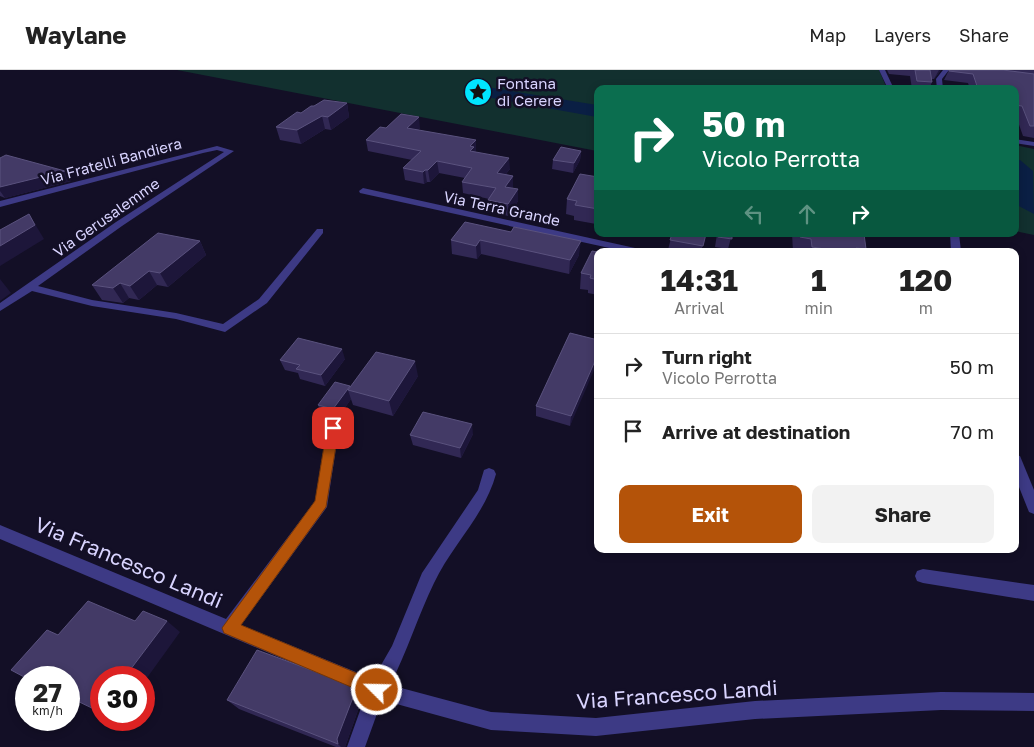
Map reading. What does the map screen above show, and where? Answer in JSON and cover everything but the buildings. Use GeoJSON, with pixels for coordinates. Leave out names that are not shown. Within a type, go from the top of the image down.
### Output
{"type":"FeatureCollection","features":[{"type":"Feature","properties":{"kind":"street"},"geometry":{"type":"LineString","coordinates":[[882,70],[889,85]]}},
{"type":"Feature","properties":{"kind":"street"},"geometry":{"type":"LineString","coordinates":[[939,85],[938,79],[946,70]]}},
{"type":"Feature","properties":{"kind":"street"},"geometry":{"type":"LineString","coordinates":[[1019,142],[1034,144]]}},
{"type":"Feature","properties":{"kind":"street","name":"Via Fratelli Bandiera"},"geometry":{"type":"LineString","coordinates":[[0,204],[202,151],[216,148],[230,151]]}},
{"type":"Feature","properties":{"kind":"street","name":"Via Gerusalemme"},"geometry":{"type":"LineString","coordinates":[[0,308],[142,208],[230,151]]}},
{"type":"Feature","properties":{"kind":"street","name":"Via Terra Grande"},"geometry":{"type":"LineString","coordinates":[[363,191],[621,248]]}},
{"type":"Feature","properties":{"kind":"street"},"geometry":{"type":"LineString","coordinates":[[30,287],[92,303],[176,316],[225,328],[263,301],[320,231]]}},
{"type":"Feature","properties":{"kind":"street"},"geometry":{"type":"LineString","coordinates":[[229,628],[322,503],[333,428]]}},
{"type":"Feature","properties":{"kind":"street"},"geometry":{"type":"LineString","coordinates":[[1019,470],[1034,508]]}},
{"type":"Feature","properties":{"kind":"street"},"geometry":{"type":"LineString","coordinates":[[356,747],[377,690],[398,652],[428,578],[484,492],[489,474]]}},
{"type":"Feature","properties":{"kind":"street","name":"Via Francesco Landi"},"geometry":{"type":"LineString","coordinates":[[0,532],[377,690],[490,721],[596,727],[755,710],[941,701],[1034,702]]}},
{"type":"Feature","properties":{"kind":"street"},"geometry":{"type":"LineString","coordinates":[[924,576],[1034,592]]}},
{"type":"Feature","properties":{"kind":"green space"},"geometry":{"type":"Polygon","coordinates":[[[177,70],[879,70],[885,85],[594,85],[594,150],[177,70]]]}},
{"type":"Feature","properties":{"kind":"green space"},"geometry":{"type":"Polygon","coordinates":[[[1019,146],[1034,149],[1034,235],[1019,232],[1019,146]]]}},
{"type":"Feature","properties":{"kind":"water"},"geometry":{"type":"Polygon","coordinates":[[[474,85],[594,105],[594,116],[464,93],[474,85]]]}},
{"type":"Feature","properties":{"kind":"water"},"geometry":{"type":"Polygon","coordinates":[[[1019,160],[1033,171],[1034,214],[1019,206],[1019,160]]]}},
{"type":"Feature","properties":{"kind":"place","name":"Fontana di Cerere"},"geometry":{"type":"Point","coordinates":[478,92]}},
{"type":"Feature","properties":{"kind":"route"},"geometry":{"type":"LineString","coordinates":[[333,428],[322,503],[229,628],[377,690]]}}]}
